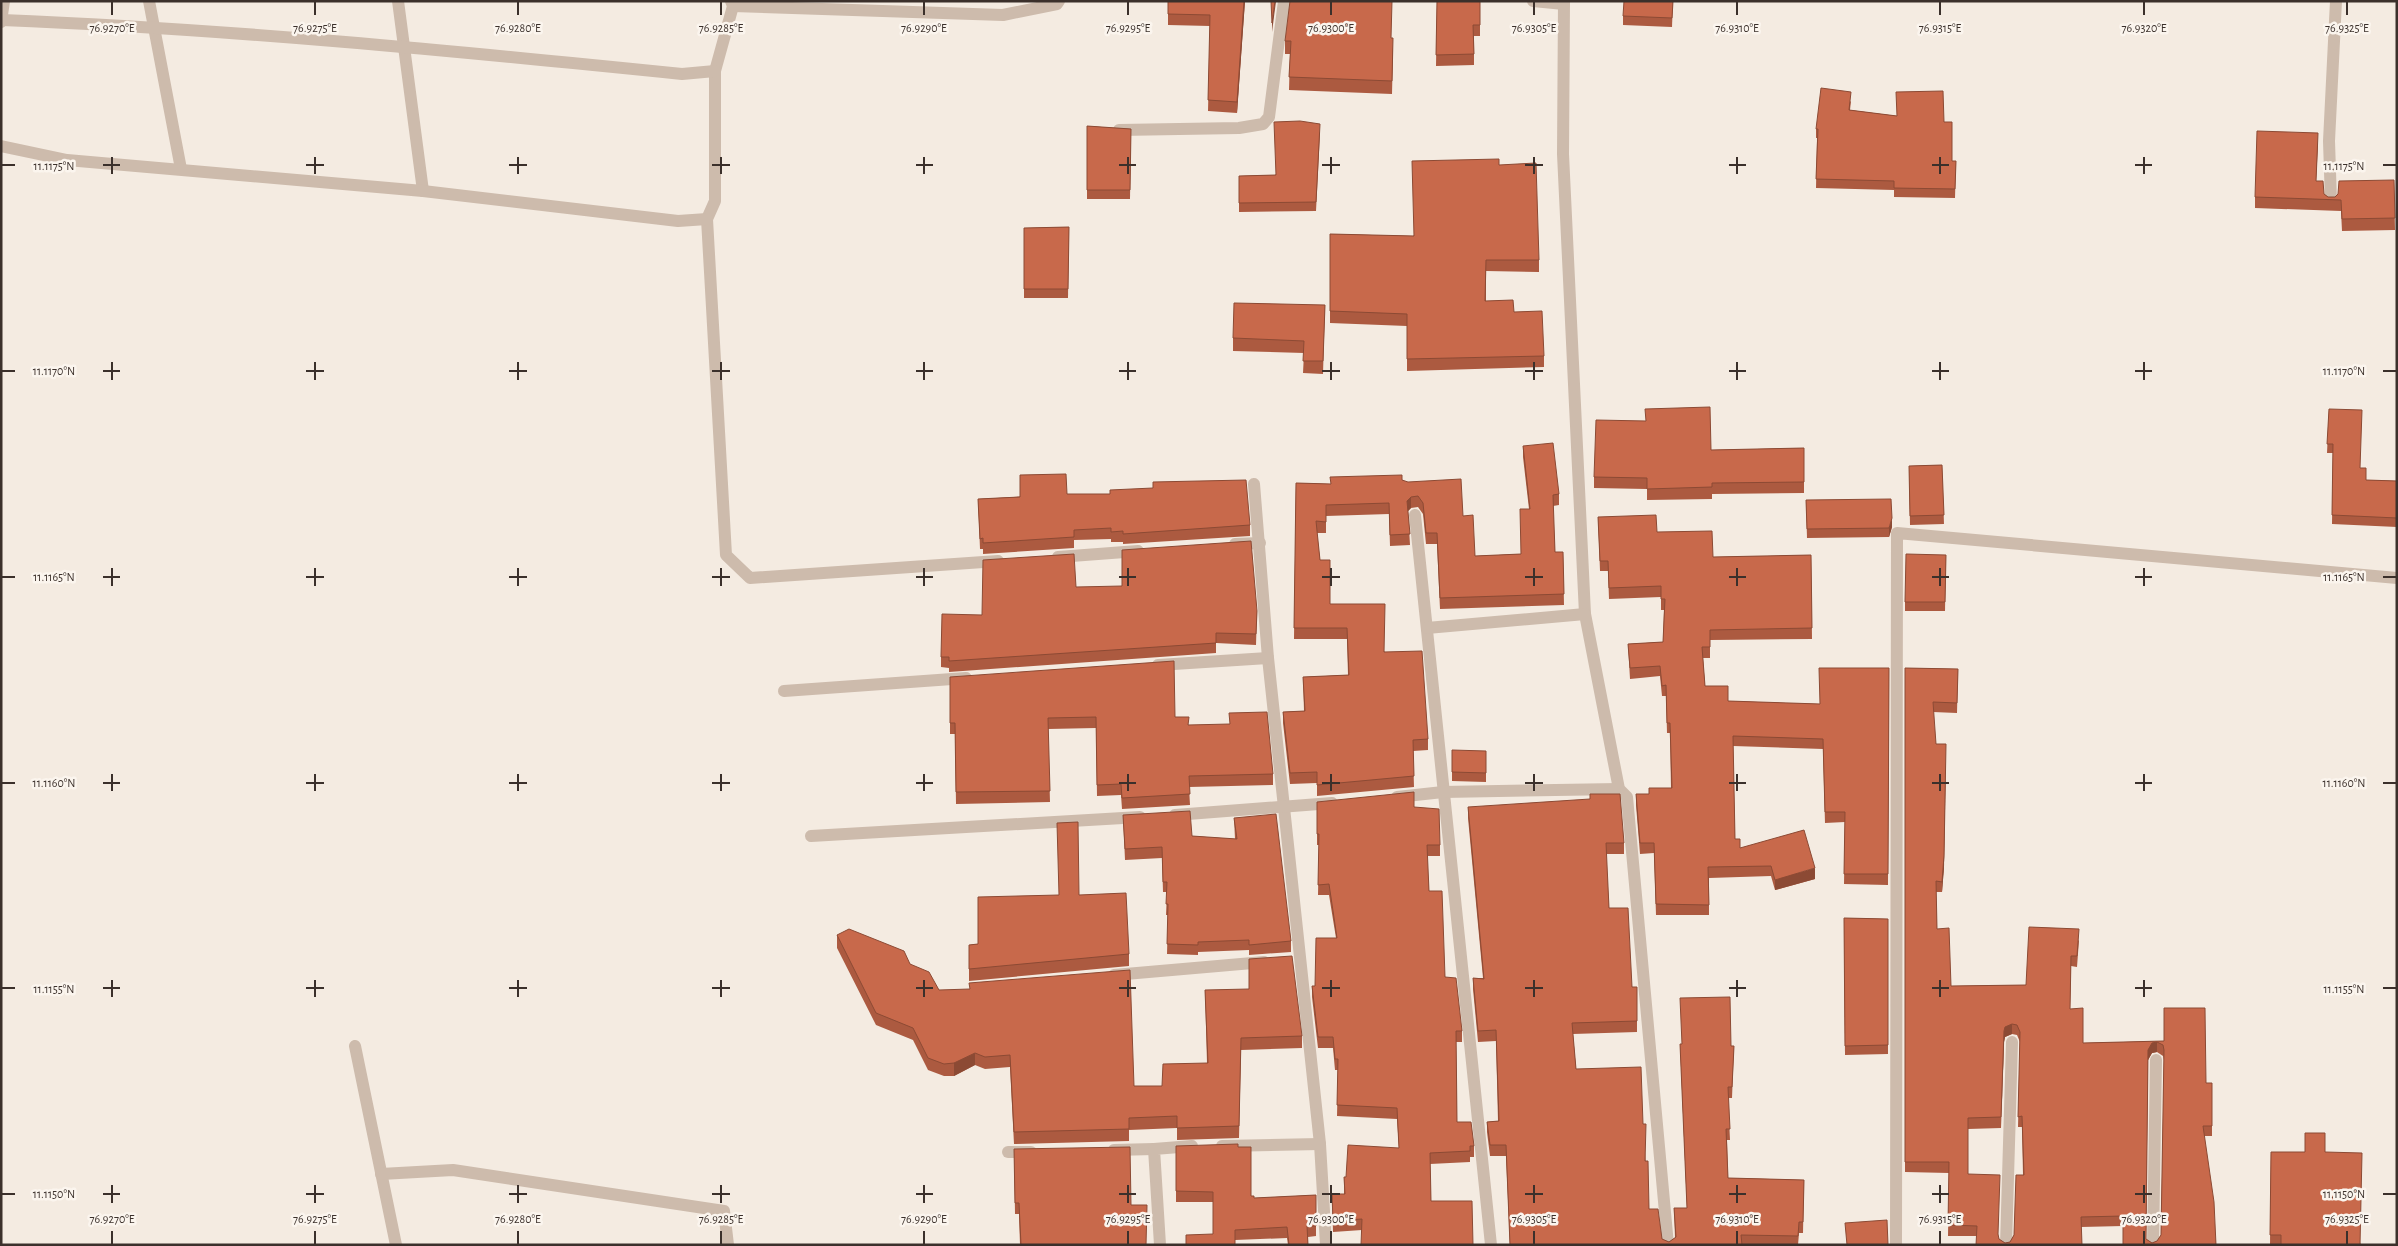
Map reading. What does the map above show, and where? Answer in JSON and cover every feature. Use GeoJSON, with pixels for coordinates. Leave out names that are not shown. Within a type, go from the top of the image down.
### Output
{"type":"FeatureCollection","features":[{"type":"Feature","properties":{"kind":"street"},"geometry":{"type":"LineString","coordinates":[[4,1],[2,21],[155,26],[403,46],[682,74],[715,72]]}},
{"type":"Feature","properties":{"kind":"street"},"geometry":{"type":"LineString","coordinates":[[149,1],[181,169]]}},
{"type":"Feature","properties":{"kind":"street"},"geometry":{"type":"LineString","coordinates":[[398,1],[423,191]]}},
{"type":"Feature","properties":{"kind":"street"},"geometry":{"type":"LineString","coordinates":[[1013,560],[750,578],[726,555],[706,219],[715,202],[715,72],[732,4],[1003,16],[1057,4],[1060,1]]}},
{"type":"Feature","properties":{"kind":"street"},"geometry":{"type":"LineString","coordinates":[[1119,130],[1239,128],[1262,124],[1269,117],[1284,1]]}},
{"type":"Feature","properties":{"kind":"street"},"geometry":{"type":"LineString","coordinates":[[1533,1],[1564,3],[1563,154],[1585,614],[1619,789],[1627,796],[1668,1245]]}},
{"type":"Feature","properties":{"kind":"street"},"geometry":{"type":"LineString","coordinates":[[2331,202],[2329,141],[2336,1]]}},
{"type":"Feature","properties":{"kind":"street"},"geometry":{"type":"LineString","coordinates":[[1,146],[67,160],[423,191],[678,221],[706,219]]}},
{"type":"Feature","properties":{"kind":"street"},"geometry":{"type":"LineString","coordinates":[[1254,484],[1268,658],[1284,808],[1289,960],[1320,1144],[1326,1245]]}},
{"type":"Feature","properties":{"kind":"street"},"geometry":{"type":"LineString","coordinates":[[1415,515],[1491,1245]]}},
{"type":"Feature","properties":{"kind":"street"},"geometry":{"type":"LineString","coordinates":[[1896,1245],[1897,533],[2397,578]]}},
{"type":"Feature","properties":{"kind":"street"},"geometry":{"type":"LineString","coordinates":[[1220,545],[1260,543]]}},
{"type":"Feature","properties":{"kind":"street"},"geometry":{"type":"LineString","coordinates":[[1042,558],[1151,550]]}},
{"type":"Feature","properties":{"kind":"street"},"geometry":{"type":"LineString","coordinates":[[1427,628],[1585,614]]}},
{"type":"Feature","properties":{"kind":"street"},"geometry":{"type":"LineString","coordinates":[[1150,666],[1268,658]]}},
{"type":"Feature","properties":{"kind":"street"},"geometry":{"type":"LineString","coordinates":[[784,691],[982,677]]}},
{"type":"Feature","properties":{"kind":"street"},"geometry":{"type":"LineString","coordinates":[[1387,798],[1443,792],[1619,789]]}},
{"type":"Feature","properties":{"kind":"street"},"geometry":{"type":"LineString","coordinates":[[811,836],[1284,808],[1350,802]]}},
{"type":"Feature","properties":{"kind":"street"},"geometry":{"type":"LineString","coordinates":[[1101,976],[1289,960]]}},
{"type":"Feature","properties":{"kind":"street"},"geometry":{"type":"LineString","coordinates":[[2006,1245],[2012,1042]]}},
{"type":"Feature","properties":{"kind":"street"},"geometry":{"type":"LineString","coordinates":[[355,1046],[396,1245]]}},
{"type":"Feature","properties":{"kind":"street"},"geometry":{"type":"LineString","coordinates":[[2153,1245],[2156,1060]]}},
{"type":"Feature","properties":{"kind":"street"},"geometry":{"type":"LineString","coordinates":[[1105,1150],[1320,1144]]}},
{"type":"Feature","properties":{"kind":"street"},"geometry":{"type":"LineString","coordinates":[[1154,1149],[1160,1245]]}},
{"type":"Feature","properties":{"kind":"street"},"geometry":{"type":"LineString","coordinates":[[1008,1152],[1047,1151]]}},
{"type":"Feature","properties":{"kind":"street"},"geometry":{"type":"LineString","coordinates":[[381,1174],[453,1170],[724,1211],[728,1245]]}},
{"type":"Feature","properties":{"kind":"building"},"geometry":{"type":"Polygon","coordinates":[[[1168,1],[1244,1],[1237,102],[1208,100],[1210,15],[1168,14],[1168,1]]]}},
{"type":"Feature","properties":{"kind":"building"},"geometry":{"type":"Polygon","coordinates":[[[1271,1],[1275,1],[1272,23],[1271,1]]]}},
{"type":"Feature","properties":{"kind":"building"},"geometry":{"type":"Polygon","coordinates":[[[1290,1],[1392,1],[1392,81],[1289,77],[1291,41],[1285,41],[1290,1]]]}},
{"type":"Feature","properties":{"kind":"building"},"geometry":{"type":"Polygon","coordinates":[[[1437,1],[1480,1],[1480,25],[1473,25],[1474,54],[1436,55],[1437,1]]]}},
{"type":"Feature","properties":{"kind":"building"},"geometry":{"type":"Polygon","coordinates":[[[1624,1],[1673,1],[1672,18],[1623,16],[1624,1]]]}},
{"type":"Feature","properties":{"kind":"building"},"geometry":{"type":"Polygon","coordinates":[[[1821,88],[1851,92],[1849,110],[1897,116],[1896,92],[1943,91],[1944,122],[1952,122],[1952,161],[1956,161],[1955,189],[1894,188],[1894,181],[1816,179],[1818,129],[1816,129],[1821,88]]]}},
{"type":"Feature","properties":{"kind":"building"},"geometry":{"type":"Polygon","coordinates":[[[1300,121],[1320,124],[1316,202],[1239,203],[1239,176],[1276,175],[1274,122],[1300,121]]]}},
{"type":"Feature","properties":{"kind":"building"},"geometry":{"type":"Polygon","coordinates":[[[1087,126],[1131,129],[1130,190],[1087,190],[1087,126]]]}},
{"type":"Feature","properties":{"kind":"building"},"geometry":{"type":"Polygon","coordinates":[[[2257,131],[2318,133],[2316,181],[2323,181],[2324,194],[2328,197],[2335,197],[2338,194],[2339,181],[2394,180],[2395,218],[2342,219],[2341,200],[2255,197],[2257,131]]]}},
{"type":"Feature","properties":{"kind":"building"},"geometry":{"type":"Polygon","coordinates":[[[1499,159],[1499,165],[1536,163],[1539,260],[1486,260],[1485,301],[1513,300],[1514,312],[1542,311],[1544,356],[1407,359],[1407,314],[1330,311],[1330,234],[1414,236],[1412,161],[1499,159]]]}},
{"type":"Feature","properties":{"kind":"building"},"geometry":{"type":"Polygon","coordinates":[[[1069,227],[1068,289],[1024,289],[1024,228],[1069,227]]]}},
{"type":"Feature","properties":{"kind":"building"},"geometry":{"type":"Polygon","coordinates":[[[1234,303],[1325,305],[1323,361],[1303,361],[1304,341],[1233,338],[1234,303]]]}},
{"type":"Feature","properties":{"kind":"building"},"geometry":{"type":"Polygon","coordinates":[[[1710,407],[1711,450],[1804,448],[1804,482],[1712,483],[1712,487],[1647,489],[1647,478],[1594,477],[1596,420],[1646,421],[1645,409],[1710,407]]]}},
{"type":"Feature","properties":{"kind":"building"},"geometry":{"type":"Polygon","coordinates":[[[2329,409],[2362,410],[2360,468],[2366,468],[2366,480],[2397,481],[2397,518],[2332,515],[2333,444],[2327,444],[2329,409]]]}},
{"type":"Feature","properties":{"kind":"building"},"geometry":{"type":"Polygon","coordinates":[[[1553,443],[1559,494],[1553,495],[1555,552],[1563,552],[1564,594],[1440,598],[1437,533],[1426,533],[1423,503],[1418,496],[1411,497],[1407,501],[1410,534],[1390,535],[1389,503],[1326,505],[1326,522],[1316,521],[1320,560],[1330,560],[1330,604],[1385,604],[1384,652],[1422,651],[1428,739],[1413,740],[1414,776],[1317,785],[1317,772],[1290,773],[1283,712],[1305,711],[1303,677],[1349,675],[1347,628],[1294,628],[1296,483],[1331,484],[1330,477],[1402,475],[1402,480],[1408,482],[1461,479],[1463,516],[1473,515],[1475,556],[1521,554],[1520,509],[1530,509],[1523,446],[1553,443]]]}},
{"type":"Feature","properties":{"kind":"building"},"geometry":{"type":"Polygon","coordinates":[[[1942,465],[1944,515],[1910,516],[1909,466],[1942,465]]]}},
{"type":"Feature","properties":{"kind":"building"},"geometry":{"type":"Polygon","coordinates":[[[1066,474],[1067,494],[1110,494],[1110,490],[1153,488],[1153,482],[1246,480],[1250,525],[1123,534],[1123,531],[1111,532],[1111,528],[1074,530],[1074,537],[983,543],[983,538],[980,539],[978,499],[1020,497],[1020,475],[1066,474]]]}},
{"type":"Feature","properties":{"kind":"building"},"geometry":{"type":"Polygon","coordinates":[[[1891,499],[1892,518],[1889,528],[1807,529],[1806,500],[1891,499]]]}},
{"type":"Feature","properties":{"kind":"building"},"geometry":{"type":"Polygon","coordinates":[[[1656,515],[1657,532],[1712,531],[1713,557],[1811,555],[1812,628],[1710,630],[1710,647],[1702,647],[1705,686],[1728,686],[1728,701],[1820,704],[1819,668],[1889,668],[1888,874],[1844,874],[1845,812],[1825,812],[1823,739],[1733,736],[1735,839],[1740,839],[1740,848],[1804,830],[1815,868],[1775,880],[1771,866],[1708,867],[1709,905],[1656,904],[1654,843],[1640,843],[1636,794],[1649,794],[1649,788],[1672,788],[1670,723],[1667,723],[1666,685],[1662,686],[1660,666],[1630,668],[1628,644],[1663,642],[1665,599],[1661,599],[1661,586],[1609,588],[1608,561],[1600,561],[1598,517],[1656,515]]]}},
{"type":"Feature","properties":{"kind":"building"},"geometry":{"type":"Polygon","coordinates":[[[1251,541],[1257,611],[1256,634],[1216,633],[1216,643],[949,661],[949,657],[941,657],[942,614],[982,615],[983,560],[1074,554],[1076,587],[1122,586],[1122,550],[1251,541]]]}},
{"type":"Feature","properties":{"kind":"building"},"geometry":{"type":"Polygon","coordinates":[[[1906,554],[1946,555],[1945,602],[1905,602],[1906,554]]]}},
{"type":"Feature","properties":{"kind":"building"},"geometry":{"type":"Polygon","coordinates":[[[1174,661],[1175,717],[1189,717],[1188,725],[1230,724],[1229,713],[1267,712],[1273,774],[1189,776],[1190,794],[1122,798],[1121,784],[1097,785],[1096,717],[1048,718],[1050,791],[956,792],[955,723],[950,723],[950,677],[1174,661]]]}},
{"type":"Feature","properties":{"kind":"building"},"geometry":{"type":"Polygon","coordinates":[[[1905,668],[1958,669],[1957,703],[1933,702],[1936,744],[1946,744],[1944,856],[1942,882],[1936,881],[1937,929],[1949,928],[1951,986],[2026,985],[2029,927],[2079,929],[2077,956],[2071,956],[2070,1009],[2083,1008],[2083,1043],[2164,1041],[2164,1008],[2205,1008],[2206,1083],[2212,1083],[2212,1126],[2203,1126],[2214,1202],[2216,1245],[2123,1245],[2123,1216],[2081,1217],[2082,1245],[1976,1245],[1977,1226],[1948,1225],[1949,1162],[1905,1162],[1905,668]],[[2012,1024],[2005,1027],[2004,1031],[2001,1117],[1968,1118],[1968,1174],[2000,1175],[1998,1234],[1999,1239],[2005,1243],[2010,1242],[2014,1235],[2016,1175],[2024,1175],[2022,1116],[2018,1117],[2020,1032],[2017,1025],[2012,1024]],[[2157,1042],[2152,1043],[2148,1050],[2146,1239],[2152,1243],[2157,1241],[2161,1235],[2164,1050],[2163,1045],[2157,1042]]]}},
{"type":"Feature","properties":{"kind":"building"},"geometry":{"type":"Polygon","coordinates":[[[1452,750],[1486,751],[1486,773],[1452,772],[1452,750]]]}},
{"type":"Feature","properties":{"kind":"building"},"geometry":{"type":"Polygon","coordinates":[[[1414,792],[1414,807],[1439,809],[1440,845],[1427,845],[1429,891],[1442,891],[1445,977],[1456,978],[1462,1031],[1456,1031],[1457,1122],[1471,1122],[1474,1146],[1470,1146],[1470,1151],[1430,1153],[1431,1201],[1472,1201],[1473,1245],[1361,1245],[1362,1219],[1333,1221],[1332,1194],[1345,1194],[1344,1177],[1346,1177],[1348,1145],[1399,1148],[1397,1108],[1337,1105],[1338,1059],[1335,1059],[1333,1037],[1318,1037],[1312,986],[1315,986],[1316,938],[1337,938],[1329,884],[1318,885],[1319,834],[1317,834],[1317,802],[1414,792]]]}},
{"type":"Feature","properties":{"kind":"building"},"geometry":{"type":"Polygon","coordinates":[[[1590,794],[1620,794],[1624,843],[1606,843],[1609,908],[1628,908],[1632,987],[1637,987],[1637,1021],[1572,1023],[1576,1069],[1641,1067],[1643,1124],[1646,1124],[1645,1161],[1648,1161],[1649,1209],[1658,1209],[1662,1239],[1669,1242],[1676,1237],[1674,1208],[1687,1208],[1680,1044],[1682,1044],[1680,998],[1730,997],[1731,1046],[1734,1046],[1732,1087],[1728,1087],[1730,1129],[1726,1129],[1728,1178],[1804,1180],[1803,1222],[1799,1222],[1798,1236],[1741,1235],[1742,1245],[1510,1245],[1506,1145],[1490,1145],[1487,1122],[1499,1121],[1496,1030],[1478,1031],[1473,978],[1484,979],[1468,807],[1590,799],[1590,794]]]}},
{"type":"Feature","properties":{"kind":"building"},"geometry":{"type":"Polygon","coordinates":[[[1190,811],[1192,836],[1237,839],[1234,818],[1276,814],[1291,941],[1249,945],[1249,940],[1198,942],[1198,945],[1167,944],[1167,882],[1163,882],[1162,847],[1125,849],[1123,815],[1190,811]]]}},
{"type":"Feature","properties":{"kind":"building"},"geometry":{"type":"Polygon","coordinates":[[[1078,822],[1079,895],[1126,893],[1129,954],[969,969],[969,945],[978,944],[978,897],[1059,895],[1057,823],[1078,822]]]}},
{"type":"Feature","properties":{"kind":"building"},"geometry":{"type":"Polygon","coordinates":[[[1844,918],[1888,919],[1888,1045],[1845,1046],[1844,918]]]}},
{"type":"Feature","properties":{"kind":"building"},"geometry":{"type":"Polygon","coordinates":[[[849,929],[904,951],[910,964],[929,972],[939,990],[970,989],[969,983],[1130,970],[1134,1086],[1162,1086],[1163,1064],[1208,1063],[1205,990],[1249,989],[1249,959],[1292,956],[1302,1036],[1241,1038],[1239,1126],[1177,1128],[1177,1116],[1129,1118],[1129,1129],[1014,1132],[1010,1055],[985,1057],[975,1053],[954,1063],[944,1064],[928,1058],[913,1028],[876,1013],[837,935],[849,929]]]}},
{"type":"Feature","properties":{"kind":"building"},"geometry":{"type":"Polygon","coordinates":[[[2305,1133],[2325,1133],[2325,1152],[2362,1153],[2360,1245],[2281,1245],[2281,1235],[2270,1235],[2271,1152],[2305,1152],[2305,1133]]]}},
{"type":"Feature","properties":{"kind":"building"},"geometry":{"type":"Polygon","coordinates":[[[1238,1144],[1238,1147],[1251,1147],[1251,1196],[1254,1196],[1254,1198],[1316,1195],[1316,1226],[1307,1226],[1308,1245],[1289,1245],[1287,1227],[1235,1230],[1235,1245],[1186,1245],[1186,1235],[1213,1234],[1213,1192],[1176,1191],[1176,1146],[1238,1144]]]}},
{"type":"Feature","properties":{"kind":"building"},"geometry":{"type":"Polygon","coordinates":[[[1130,1147],[1131,1205],[1147,1205],[1146,1245],[1021,1245],[1019,1203],[1015,1203],[1014,1149],[1130,1147]]]}},
{"type":"Feature","properties":{"kind":"building"},"geometry":{"type":"Polygon","coordinates":[[[1887,1220],[1888,1245],[1847,1245],[1845,1223],[1887,1220]]]}}]}
